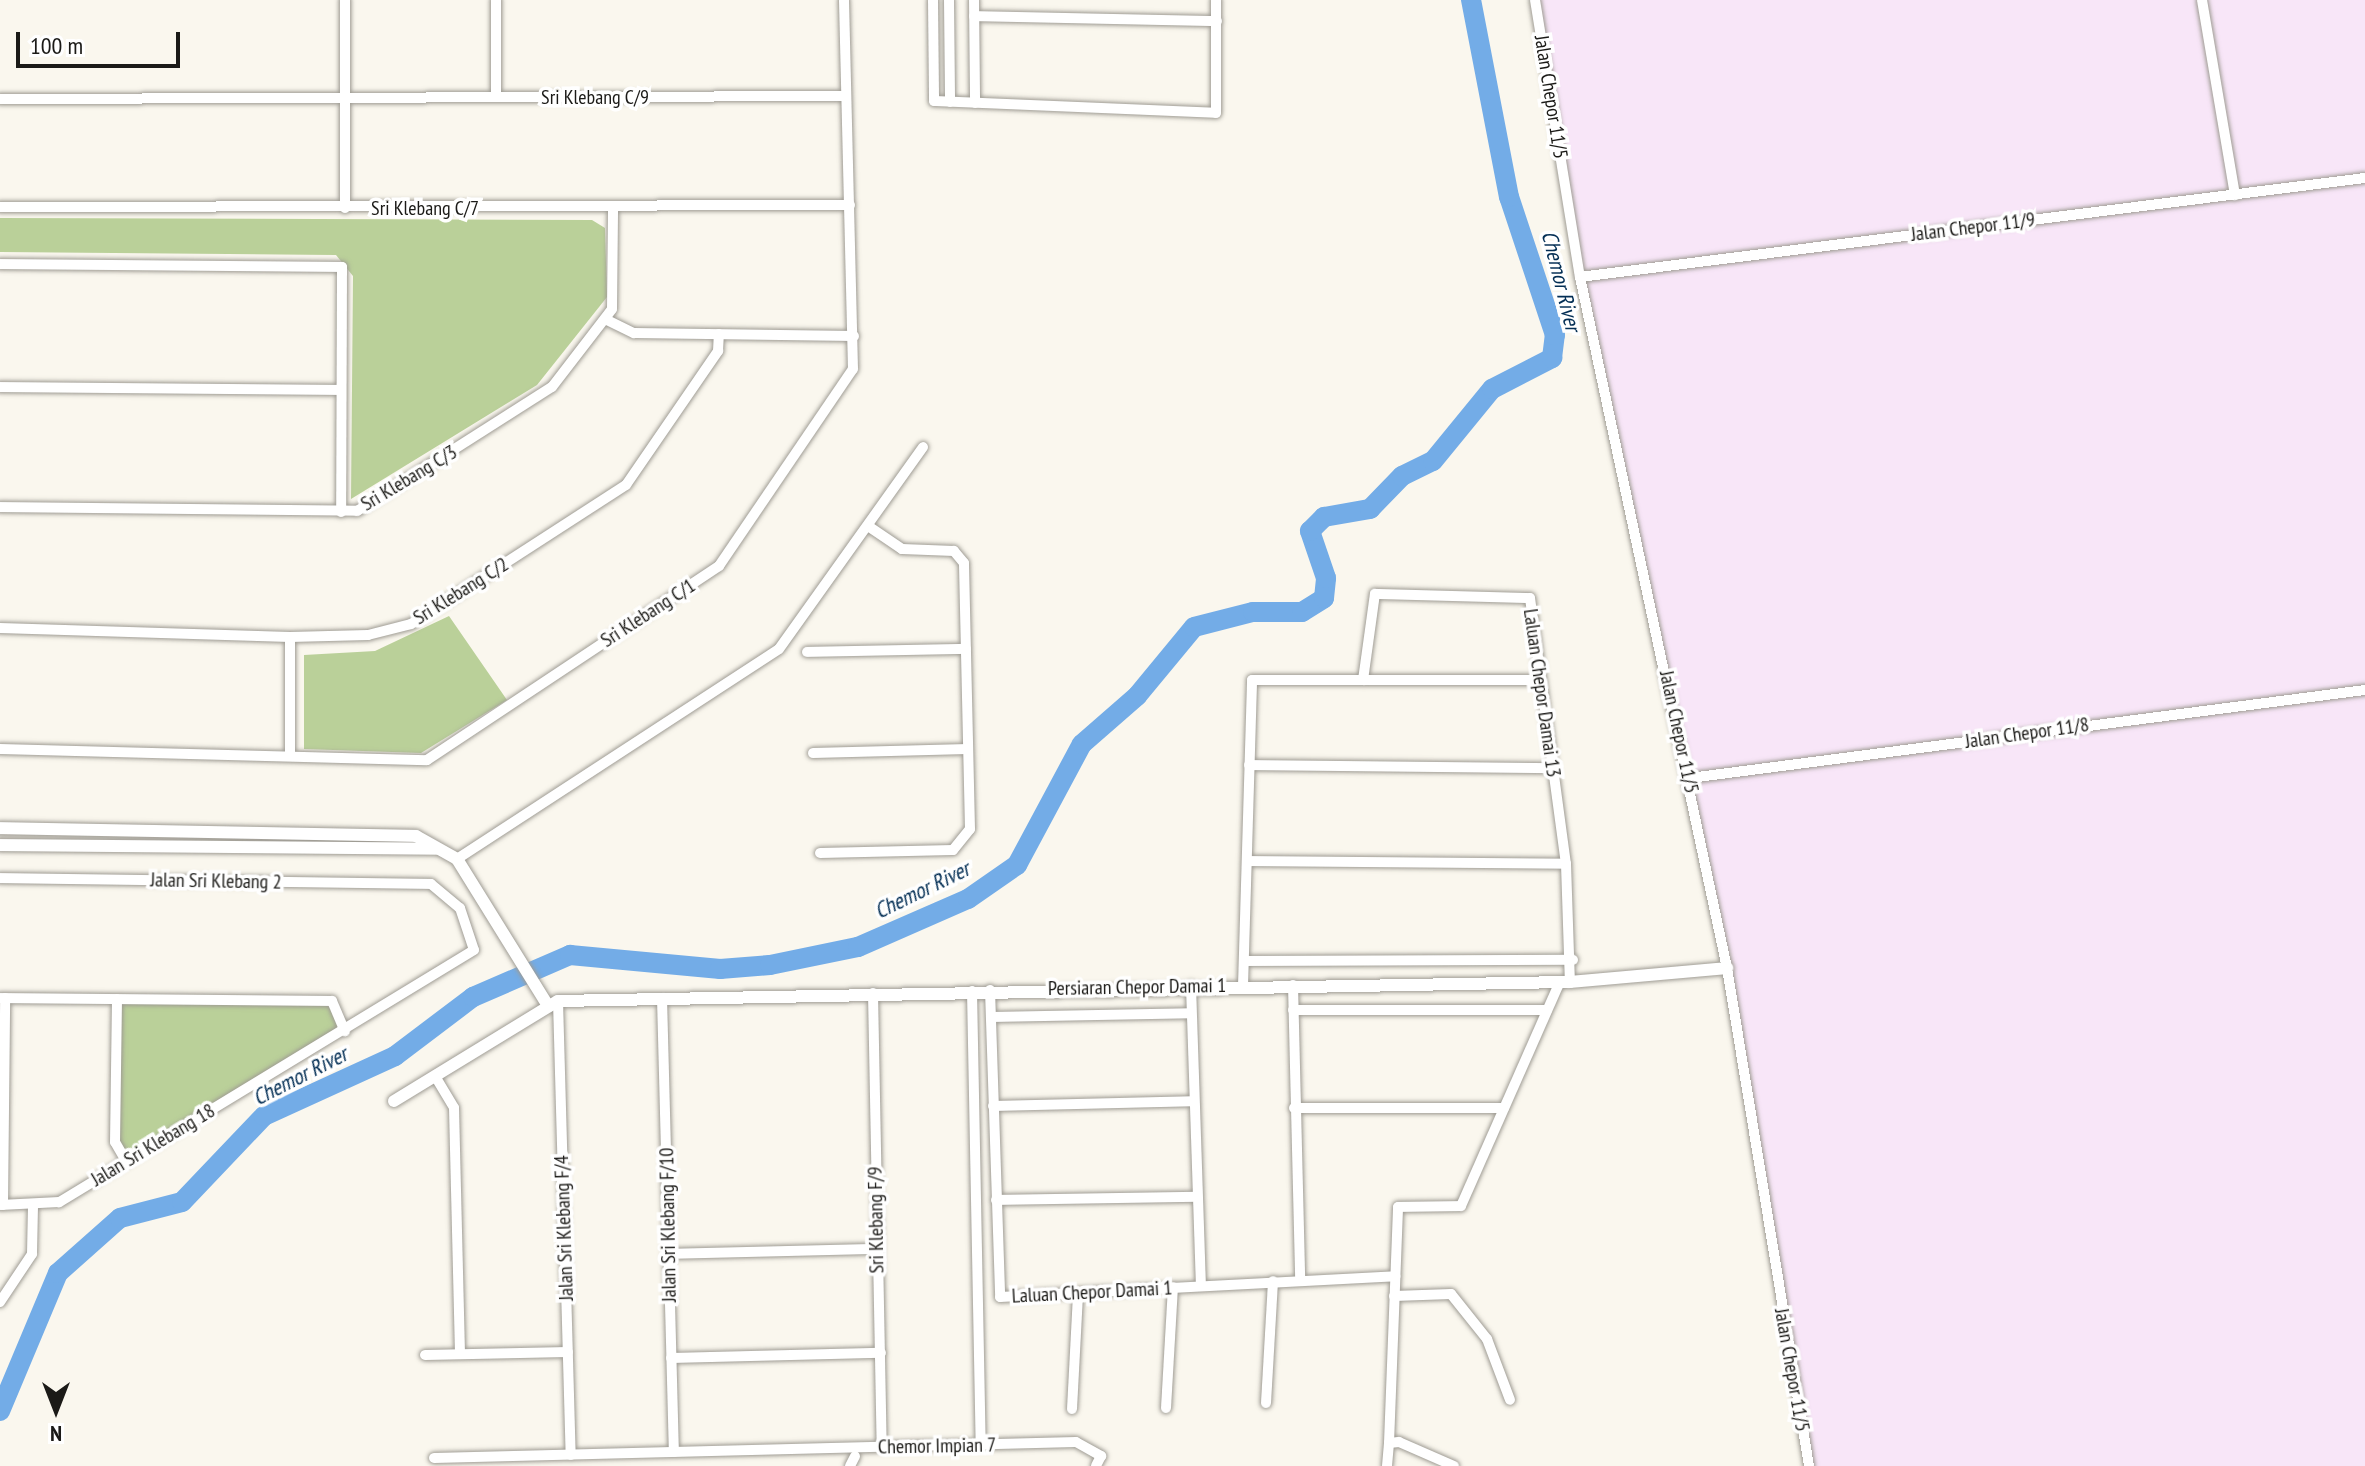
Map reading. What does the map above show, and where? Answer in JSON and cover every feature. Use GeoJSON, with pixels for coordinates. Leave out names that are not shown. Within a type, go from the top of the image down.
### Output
{"type":"FeatureCollection","features":[{"type":"Feature","properties":{"kind":"street"},"geometry":{"type":"LineString","coordinates":[[345,0],[345,208]]}},
{"type":"Feature","properties":{"kind":"street"},"geometry":{"type":"LineString","coordinates":[[496,0],[496,97]]}},
{"type":"Feature","properties":{"kind":"street","name":"Sri Klebang C/1"},"geometry":{"type":"LineString","coordinates":[[0,749],[427,760],[719,566],[850,379],[854,336],[844,0]]}},
{"type":"Feature","properties":{"kind":"street"},"geometry":{"type":"LineString","coordinates":[[933,0],[934,101],[1216,113],[1216,0]]}},
{"type":"Feature","properties":{"kind":"street"},"geometry":{"type":"LineString","coordinates":[[949,0],[950,102]]}},
{"type":"Feature","properties":{"kind":"street"},"geometry":{"type":"LineString","coordinates":[[974,0],[975,103]]}},
{"type":"Feature","properties":{"kind":"street","name":"Jalan Chepor 11/5"},"geometry":{"type":"LineString","coordinates":[[1535,0],[1580,277],[1690,778],[1727,968],[1809,1466]]}},
{"type":"Feature","properties":{"kind":"street"},"geometry":{"type":"LineString","coordinates":[[2202,0],[2235,195]]}},
{"type":"Feature","properties":{"kind":"street"},"geometry":{"type":"LineString","coordinates":[[974,16],[1217,21]]}},
{"type":"Feature","properties":{"kind":"street","name":"Sri Klebang C/9"},"geometry":{"type":"LineString","coordinates":[[0,99],[845,96]]}},
{"type":"Feature","properties":{"kind":"street","name":"Jalan Chepor 11/9"},"geometry":{"type":"LineString","coordinates":[[1580,277],[2365,178]]}},
{"type":"Feature","properties":{"kind":"street","name":"Sri Klebang C/7"},"geometry":{"type":"LineString","coordinates":[[0,207],[613,208],[850,205]]}},
{"type":"Feature","properties":{"kind":"street"},"geometry":{"type":"LineString","coordinates":[[613,208],[607,320],[634,333],[854,336]]}},
{"type":"Feature","properties":{"kind":"street"},"geometry":{"type":"LineString","coordinates":[[0,264],[342,267],[341,512]]}},
{"type":"Feature","properties":{"kind":"street","name":"Sri Klebang C/3"},"geometry":{"type":"LineString","coordinates":[[0,507],[357,511],[543,397],[607,320]]}},
{"type":"Feature","properties":{"kind":"street","name":"Sri Klebang C/2"},"geometry":{"type":"LineString","coordinates":[[0,628],[290,637],[368,635],[411,624],[626,485],[718,351],[719,334]]}},
{"type":"Feature","properties":{"kind":"street"},"geometry":{"type":"LineString","coordinates":[[0,387],[341,390]]}},
{"type":"Feature","properties":{"kind":"street"},"geometry":{"type":"LineString","coordinates":[[457,859],[779,649],[923,447]]}},
{"type":"Feature","properties":{"kind":"street"},"geometry":{"type":"LineString","coordinates":[[820,853],[953,850],[970,829],[961,555],[902,549],[868,526]]}},
{"type":"Feature","properties":{"kind":"street","name":"Laluan Chepor Damai 13"},"geometry":{"type":"LineString","coordinates":[[1363,680],[1372,597],[1379,593],[1525,594],[1541,680],[1566,864],[1573,960],[1565,982]]}},
{"type":"Feature","properties":{"kind":"street"},"geometry":{"type":"LineString","coordinates":[[290,637],[290,756]]}},
{"type":"Feature","properties":{"kind":"street"},"geometry":{"type":"LineString","coordinates":[[807,652],[966,649]]}},
{"type":"Feature","properties":{"kind":"street"},"geometry":{"type":"LineString","coordinates":[[1243,986],[1248,961],[1252,680],[1541,680]]}},
{"type":"Feature","properties":{"kind":"street","name":"Jalan Chepor 11/8"},"geometry":{"type":"LineString","coordinates":[[1690,778],[2365,690]]}},
{"type":"Feature","properties":{"kind":"street"},"geometry":{"type":"LineString","coordinates":[[813,753],[968,749]]}},
{"type":"Feature","properties":{"kind":"street"},"geometry":{"type":"LineString","coordinates":[[1249,765],[1553,768]]}},
{"type":"Feature","properties":{"kind":"street"},"geometry":{"type":"LineString","coordinates":[[0,828],[416,836],[457,859],[538,986],[553,1003],[394,1101]]}},
{"type":"Feature","properties":{"kind":"street"},"geometry":{"type":"LineString","coordinates":[[0,845],[436,849]]}},
{"type":"Feature","properties":{"kind":"street"},"geometry":{"type":"LineString","coordinates":[[1248,861],[1566,864]]}},
{"type":"Feature","properties":{"kind":"street","name":"Jalan Sri Klebang 2"},"geometry":{"type":"LineString","coordinates":[[0,878],[431,884]]}},
{"type":"Feature","properties":{"kind":"street","name":"Jalan Sri Klebang 18"},"geometry":{"type":"LineString","coordinates":[[2,1205],[59,1202],[474,950],[460,908],[431,884]]}},
{"type":"Feature","properties":{"kind":"street"},"geometry":{"type":"LineString","coordinates":[[1248,961],[1573,960]]}},
{"type":"Feature","properties":{"kind":"street","name":"Persiaran Chepor Damai 1"},"geometry":{"type":"LineString","coordinates":[[553,1003],[990,990],[1565,982],[1727,968]]}},
{"type":"Feature","properties":{"kind":"street"},"geometry":{"type":"LineString","coordinates":[[1387,1466],[1398,1207],[1461,1206],[1547,1010],[1565,982]]}},
{"type":"Feature","properties":{"kind":"street"},"geometry":{"type":"LineString","coordinates":[[1293,985],[1300,1279]]}},
{"type":"Feature","properties":{"kind":"street"},"geometry":{"type":"LineString","coordinates":[[1191,986],[1193,1197],[1201,1285]]}},
{"type":"Feature","properties":{"kind":"street","name":"Laluan Chepor Damai 1"},"geometry":{"type":"LineString","coordinates":[[990,990],[998,1294],[1078,1293],[1395,1276]]}},
{"type":"Feature","properties":{"kind":"street"},"geometry":{"type":"LineString","coordinates":[[972,991],[981,1445]]}},
{"type":"Feature","properties":{"kind":"street","name":"Sri Klebang F/9"},"geometry":{"type":"LineString","coordinates":[[873,993],[882,1447]]}},
{"type":"Feature","properties":{"kind":"street"},"geometry":{"type":"LineString","coordinates":[[2,1205],[2,998],[332,1001],[345,1031]]}},
{"type":"Feature","properties":{"kind":"street","name":"Jalan Sri Klebang F/10"},"geometry":{"type":"LineString","coordinates":[[662,998],[674,1452]]}},
{"type":"Feature","properties":{"kind":"street"},"geometry":{"type":"LineString","coordinates":[[117,999],[115,1142],[126,1161]]}},
{"type":"Feature","properties":{"kind":"street","name":"Jalan Sri Klebang F/4"},"geometry":{"type":"LineString","coordinates":[[553,1003],[571,1455]]}},
{"type":"Feature","properties":{"kind":"street"},"geometry":{"type":"LineString","coordinates":[[1293,1010],[1547,1010]]}},
{"type":"Feature","properties":{"kind":"street"},"geometry":{"type":"LineString","coordinates":[[991,1017],[1191,1013]]}},
{"type":"Feature","properties":{"kind":"street"},"geometry":{"type":"LineString","coordinates":[[435,1076],[454,1108],[460,1354]]}},
{"type":"Feature","properties":{"kind":"street"},"geometry":{"type":"LineString","coordinates":[[993,1106],[1192,1101]]}},
{"type":"Feature","properties":{"kind":"street"},"geometry":{"type":"LineString","coordinates":[[1294,1108],[1504,1108]]}},
{"type":"Feature","properties":{"kind":"street"},"geometry":{"type":"LineString","coordinates":[[996,1200],[1193,1197]]}},
{"type":"Feature","properties":{"kind":"street"},"geometry":{"type":"LineString","coordinates":[[0,1302],[32,1254],[33,1205]]}},
{"type":"Feature","properties":{"kind":"street"},"geometry":{"type":"LineString","coordinates":[[669,1254],[876,1249]]}},
{"type":"Feature","properties":{"kind":"street"},"geometry":{"type":"LineString","coordinates":[[1266,1403],[1273,1281]]}},
{"type":"Feature","properties":{"kind":"street"},"geometry":{"type":"LineString","coordinates":[[1166,1408],[1173,1287]]}},
{"type":"Feature","properties":{"kind":"street"},"geometry":{"type":"LineString","coordinates":[[1072,1409],[1078,1293]]}},
{"type":"Feature","properties":{"kind":"street"},"geometry":{"type":"LineString","coordinates":[[1394,1296],[1451,1294],[1487,1339],[1510,1400]]}},
{"type":"Feature","properties":{"kind":"street"},"geometry":{"type":"LineString","coordinates":[[425,1355],[568,1352]]}},
{"type":"Feature","properties":{"kind":"street"},"geometry":{"type":"LineString","coordinates":[[671,1358],[881,1353]]}},
{"type":"Feature","properties":{"kind":"street","name":"Chemor Impian 7"},"geometry":{"type":"LineString","coordinates":[[434,1458],[1076,1442],[1098,1461]]}},
{"type":"Feature","properties":{"kind":"street"},"geometry":{"type":"LineString","coordinates":[[1389,1443],[1407,1443],[1454,1466]]}},
{"type":"Feature","properties":{"kind":"shaded area"},"geometry":{"type":"Polygon","coordinates":[[[1535,0],[2365,0],[2365,1466],[1809,1466],[1727,968],[1580,277],[1535,0]]]}},
{"type":"Feature","properties":{"kind":"green space"},"geometry":{"type":"Polygon","coordinates":[[[0,218],[592,220],[605,228],[607,297],[537,385],[351,499],[353,276],[336,255],[0,252],[0,218]]]}},
{"type":"Feature","properties":{"kind":"green space"},"geometry":{"type":"Polygon","coordinates":[[[449,616],[507,700],[421,753],[304,749],[304,655],[375,651],[449,616]]]}},
{"type":"Feature","properties":{"kind":"green space"},"geometry":{"type":"Polygon","coordinates":[[[117,999],[332,1001],[345,1031],[126,1161],[115,1142],[117,999]]]}},
{"type":"Feature","properties":{"kind":"waterway","name":"Chemor River"},"geometry":{"type":"LineString","coordinates":[[0,1411],[58,1273],[120,1218],[182,1202],[264,1116],[395,1056],[473,997],[570,955],[720,969],[770,965],[858,947],[968,899],[1017,865],[1082,744],[1137,696],[1194,627],[1253,612],[1302,612],[1324,598],[1326,578],[1310,531],[1324,517],[1370,509],[1402,476],[1433,461],[1492,389],[1552,358],[1555,335],[1509,197],[1471,0]]}}]}
